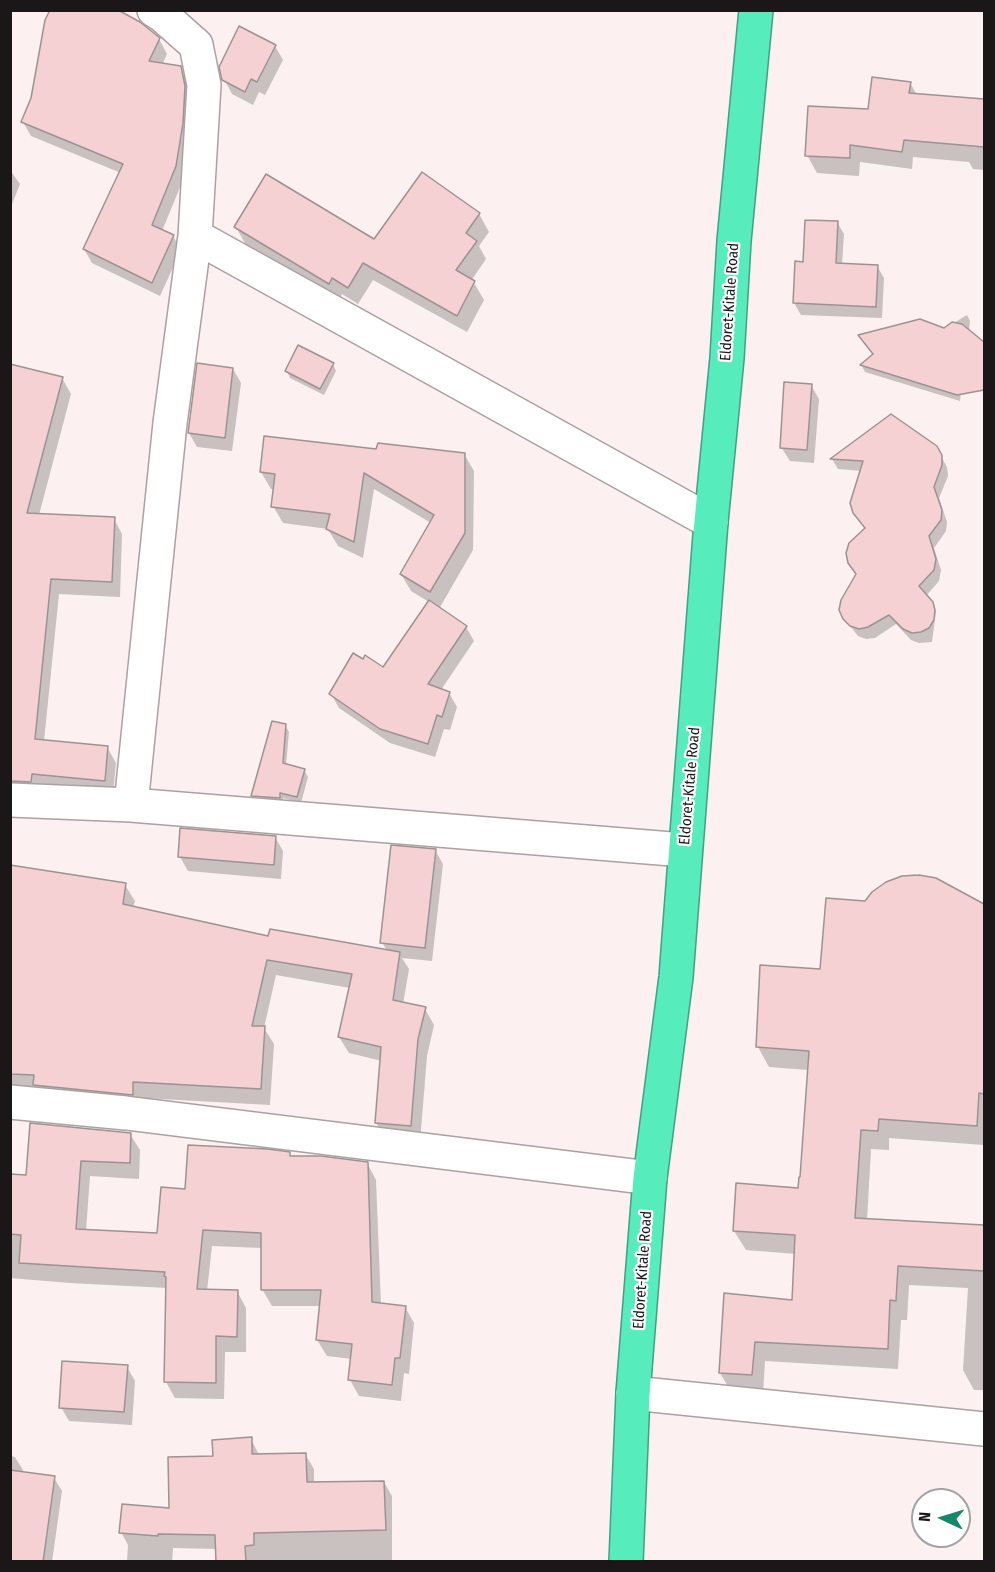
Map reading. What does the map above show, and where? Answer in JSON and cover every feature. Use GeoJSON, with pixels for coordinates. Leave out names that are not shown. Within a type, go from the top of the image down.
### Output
{"type":"FeatureCollection","features":[{"type":"Feature","properties":{"kind":"highway","name":"Eldoret-Kitale Road"},"geometry":{"type":"LineString","coordinates":[[626,1562],[633,1393],[650,1178],[676,977],[684,850],[727,357],[734,241],[756,10]]}},
{"type":"Feature","properties":{"kind":"street"},"geometry":{"type":"LineString","coordinates":[[131,805],[170,423],[195,236],[204,86],[196,45],[154,10]]}},
{"type":"Feature","properties":{"kind":"street"},"geometry":{"type":"LineString","coordinates":[[195,236],[711,522]]}},
{"type":"Feature","properties":{"kind":"street"},"geometry":{"type":"LineString","coordinates":[[10,800],[131,805],[684,850]]}},
{"type":"Feature","properties":{"kind":"street"},"geometry":{"type":"LineString","coordinates":[[10,1102],[137,1114],[650,1178]]}},
{"type":"Feature","properties":{"kind":"street"},"geometry":{"type":"LineString","coordinates":[[633,1393],[984,1429]]}},
{"type":"Feature","properties":{"kind":"building"},"geometry":{"type":"Polygon","coordinates":[[[50,10],[118,10],[140,22],[160,38],[149,61],[181,66],[185,86],[183,123],[176,166],[152,225],[174,235],[152,283],[83,249],[123,164],[21,122],[31,98],[45,20],[50,10]]]}},
{"type":"Feature","properties":{"kind":"building"},"geometry":{"type":"Polygon","coordinates":[[[239,26],[276,45],[257,82],[251,79],[245,92],[222,80],[219,67],[239,26]]]}},
{"type":"Feature","properties":{"kind":"building"},"geometry":{"type":"Polygon","coordinates":[[[872,77],[911,82],[909,93],[984,99],[984,147],[904,140],[902,152],[850,145],[850,158],[805,156],[808,106],[868,109],[872,77]]]}},
{"type":"Feature","properties":{"kind":"building"},"geometry":{"type":"Polygon","coordinates":[[[422,172],[480,213],[466,233],[477,241],[456,270],[475,281],[457,316],[363,263],[348,288],[332,278],[329,284],[234,227],[266,174],[374,239],[422,172]]]}},
{"type":"Feature","properties":{"kind":"building"},"geometry":{"type":"Polygon","coordinates":[[[805,220],[838,221],[836,263],[878,265],[876,307],[793,303],[795,261],[803,262],[805,220]]]}},
{"type":"Feature","properties":{"kind":"building"},"geometry":{"type":"Polygon","coordinates":[[[920,319],[944,328],[952,322],[962,324],[984,342],[984,390],[957,395],[860,365],[873,354],[858,335],[920,319]]]}},
{"type":"Feature","properties":{"kind":"building"},"geometry":{"type":"Polygon","coordinates":[[[298,345],[334,363],[320,389],[285,371],[298,345]]]}},
{"type":"Feature","properties":{"kind":"building"},"geometry":{"type":"Polygon","coordinates":[[[197,363],[233,368],[225,438],[188,433],[197,363]]]}},
{"type":"Feature","properties":{"kind":"building"},"geometry":{"type":"Polygon","coordinates":[[[10,364],[63,377],[27,513],[115,517],[112,582],[51,579],[35,739],[108,746],[105,781],[32,774],[31,782],[10,781],[10,364]]]}},
{"type":"Feature","properties":{"kind":"building"},"geometry":{"type":"Polygon","coordinates":[[[784,382],[812,384],[807,450],[780,448],[784,382]]]}},
{"type":"Feature","properties":{"kind":"building"},"geometry":{"type":"Polygon","coordinates":[[[891,414],[937,446],[942,455],[942,465],[934,487],[942,510],[941,520],[929,536],[936,559],[934,570],[919,586],[933,602],[934,620],[929,628],[921,632],[912,633],[903,629],[889,615],[868,627],[859,629],[850,626],[843,619],[839,610],[841,600],[856,574],[848,563],[846,553],[849,543],[865,528],[853,513],[850,503],[863,461],[830,459],[891,414]]]}},
{"type":"Feature","properties":{"kind":"building"},"geometry":{"type":"Polygon","coordinates":[[[264,436],[376,449],[378,443],[465,453],[465,533],[430,592],[400,574],[434,515],[364,473],[354,542],[326,529],[330,514],[271,507],[275,474],[260,472],[264,436]]]}},
{"type":"Feature","properties":{"kind":"building"},"geometry":{"type":"Polygon","coordinates":[[[429,600],[467,626],[428,684],[450,692],[442,717],[437,715],[428,744],[380,729],[329,694],[353,653],[363,659],[365,655],[383,667],[429,600]]]}},
{"type":"Feature","properties":{"kind":"building"},"geometry":{"type":"Polygon","coordinates":[[[272,721],[286,724],[283,763],[305,769],[297,797],[280,793],[280,798],[251,796],[272,721]]]}},
{"type":"Feature","properties":{"kind":"building"},"geometry":{"type":"Polygon","coordinates":[[[180,828],[276,836],[274,865],[178,857],[180,828]]]}},
{"type":"Feature","properties":{"kind":"building"},"geometry":{"type":"Polygon","coordinates":[[[391,845],[436,849],[425,948],[380,943],[391,845]]]}},
{"type":"Feature","properties":{"kind":"building"},"geometry":{"type":"Polygon","coordinates":[[[10,865],[126,883],[123,904],[268,936],[270,929],[400,952],[393,1000],[426,1007],[418,1039],[411,1126],[375,1123],[381,1047],[338,1037],[352,974],[267,960],[252,1026],[265,1026],[261,1089],[133,1082],[133,1095],[33,1085],[34,1075],[10,1074],[10,865]]]}},
{"type":"Feature","properties":{"kind":"building"},"geometry":{"type":"Polygon","coordinates":[[[919,875],[936,878],[984,904],[984,1094],[979,1093],[977,1126],[879,1119],[878,1131],[861,1130],[855,1218],[984,1225],[984,1271],[898,1266],[896,1301],[890,1300],[888,1349],[755,1342],[752,1375],[719,1373],[724,1293],[792,1300],[795,1235],[733,1231],[736,1183],[798,1188],[800,1177],[809,1051],[756,1047],[760,965],[820,969],[826,898],[865,901],[872,892],[886,882],[902,876],[919,875]]]}},
{"type":"Feature","properties":{"kind":"building"},"geometry":{"type":"Polygon","coordinates":[[[30,1123],[131,1133],[130,1163],[81,1161],[76,1229],[157,1233],[161,1187],[185,1189],[188,1145],[268,1149],[290,1152],[290,1156],[321,1156],[368,1162],[372,1302],[406,1306],[400,1358],[395,1358],[392,1385],[348,1380],[352,1344],[316,1340],[321,1290],[261,1290],[261,1233],[203,1230],[197,1289],[238,1290],[237,1337],[216,1336],[216,1383],[164,1382],[165,1272],[19,1263],[21,1235],[10,1234],[10,1174],[26,1175],[30,1123]]]}},
{"type":"Feature","properties":{"kind":"building"},"geometry":{"type":"Polygon","coordinates":[[[62,1361],[128,1365],[124,1412],[59,1408],[62,1361]]]}},
{"type":"Feature","properties":{"kind":"building"},"geometry":{"type":"Polygon","coordinates":[[[252,1437],[252,1454],[306,1453],[307,1482],[384,1481],[386,1530],[254,1533],[254,1545],[245,1546],[246,1562],[216,1562],[215,1535],[158,1534],[158,1536],[119,1533],[122,1504],[169,1508],[168,1457],[213,1456],[212,1440],[252,1437]]]}},
{"type":"Feature","properties":{"kind":"building"},"geometry":{"type":"Polygon","coordinates":[[[10,1470],[55,1476],[43,1562],[10,1562],[10,1470]]]}}]}
